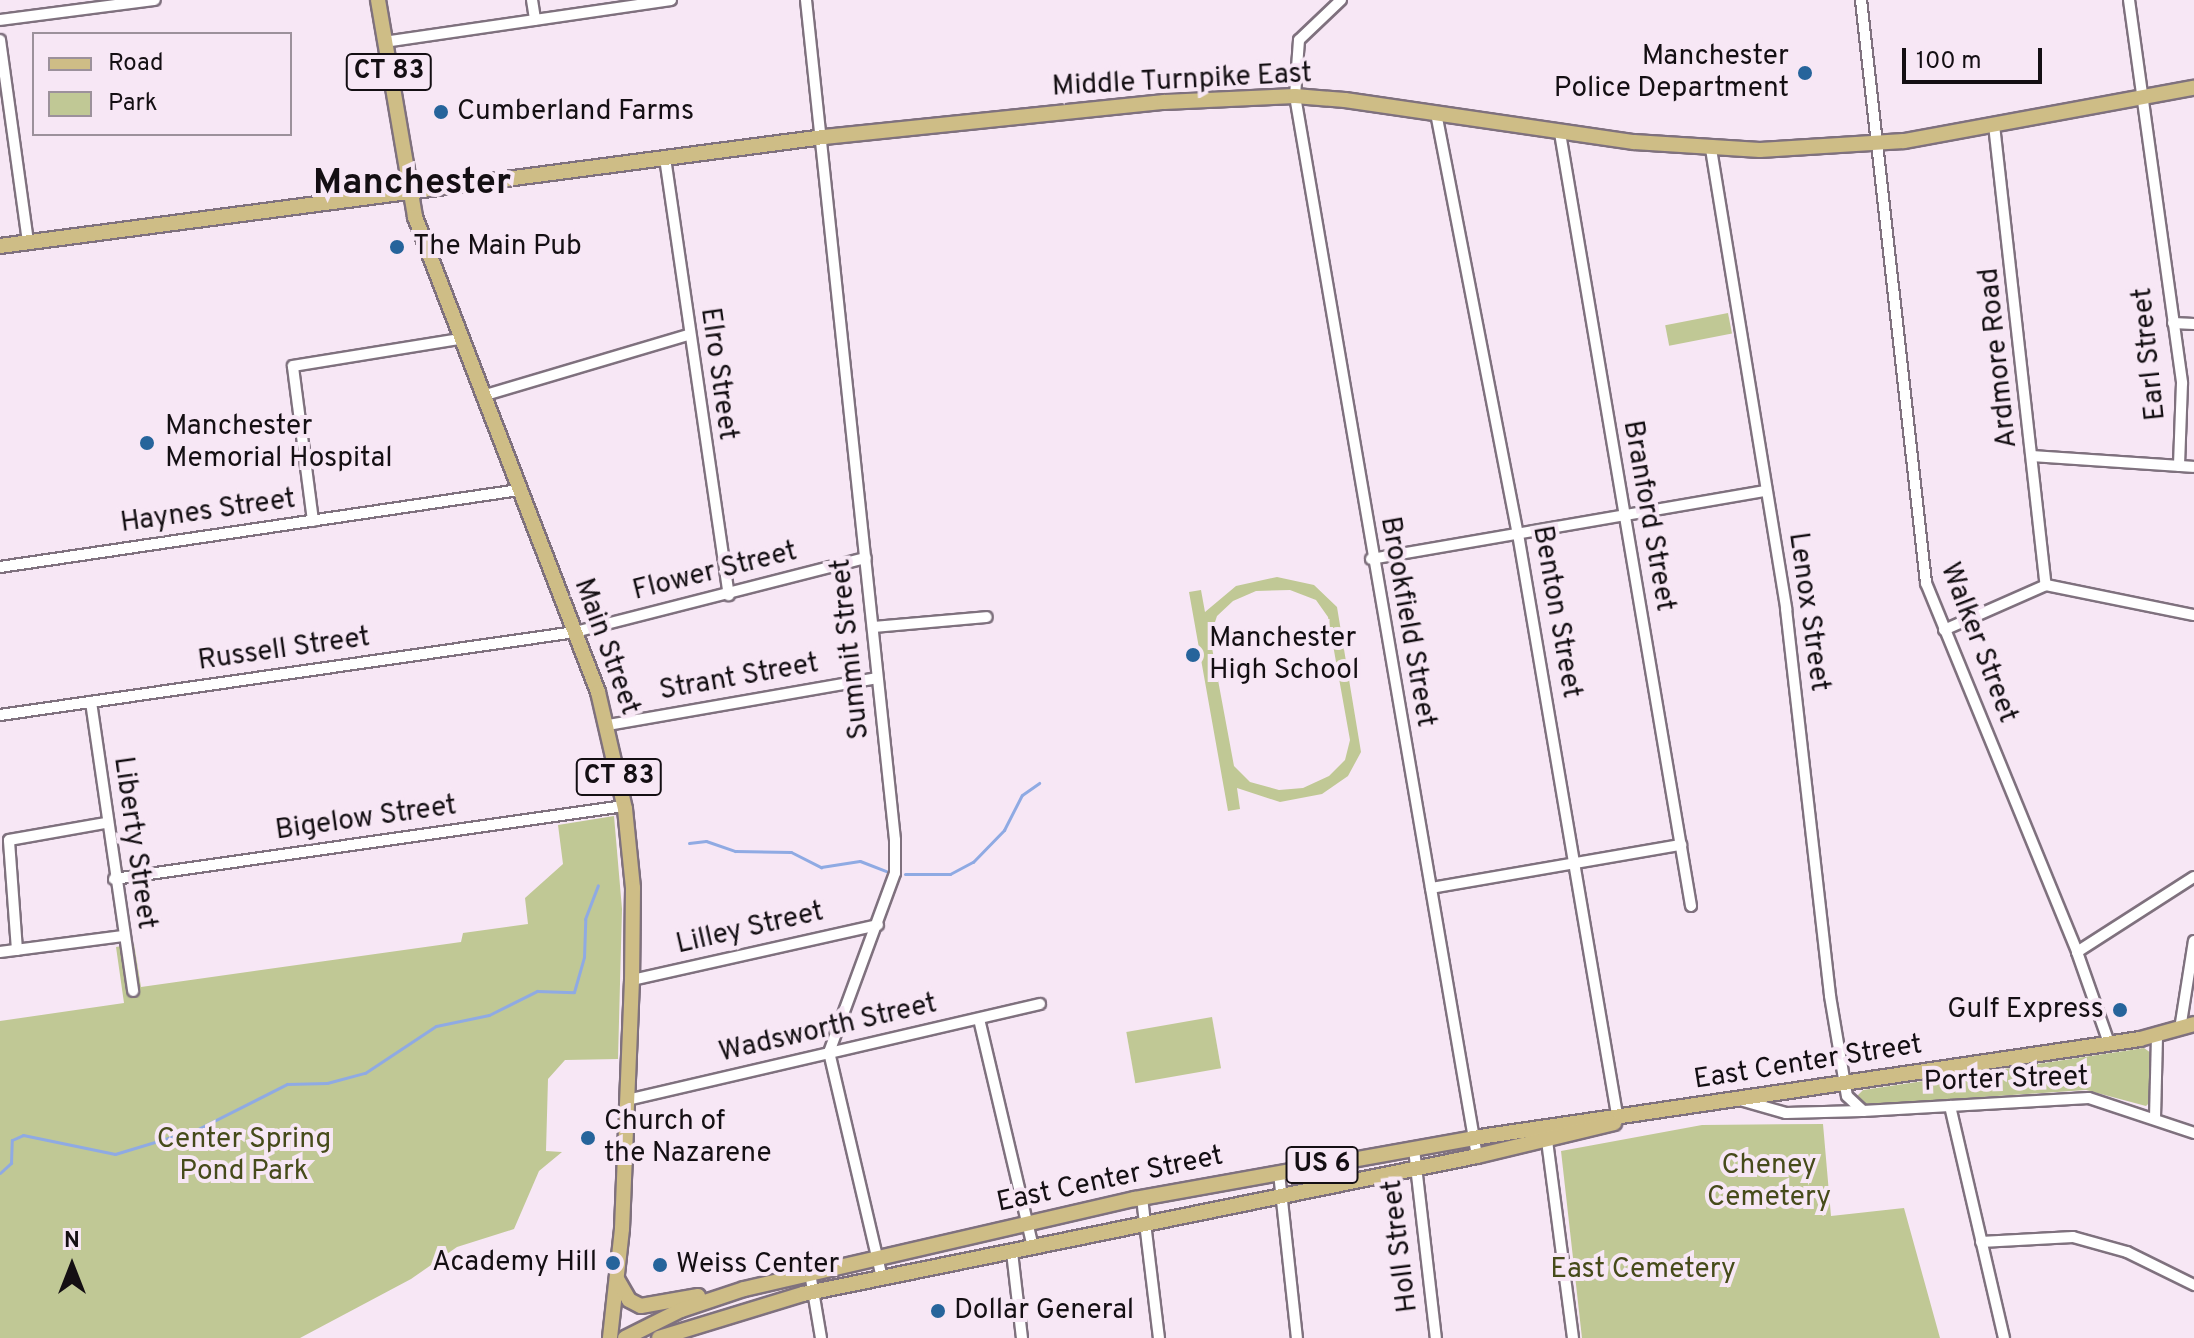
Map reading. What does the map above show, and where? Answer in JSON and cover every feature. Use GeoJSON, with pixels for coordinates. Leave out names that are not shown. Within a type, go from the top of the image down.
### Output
{"type":"FeatureCollection","features":[{"type":"Feature","properties":{"kind":"main road","name":"Main Street"},"geometry":{"type":"LineString","coordinates":[[378,0],[408,191],[460,339],[575,632],[608,725],[624,806],[633,876],[632,980],[617,1279],[610,1338]]}},
{"type":"Feature","properties":{"kind":"main road","name":"Middle Turnpike East"},"geometry":{"type":"LineString","coordinates":[[0,246],[824,137],[1164,102],[1295,96],[1436,113],[1560,133],[1711,149],[1877,143],[2194,88]]}},
{"type":"Feature","properties":{"kind":"main road","name":"East Center Street"},"geometry":{"type":"LineString","coordinates":[[659,1338],[728,1314],[813,1292],[1477,1156],[1546,1134],[1738,1100],[2157,1035],[2187,1026]]}},
{"type":"Feature","properties":{"kind":"main road","name":"East Center Street"},"geometry":{"type":"LineString","coordinates":[[625,1338],[723,1295],[1027,1223],[1142,1198],[1473,1138],[1546,1134]]}},
{"type":"Feature","properties":{"kind":"main road"},"geometry":{"type":"LineString","coordinates":[[617,1279],[630,1301],[641,1306],[723,1295],[728,1314]]}},
{"type":"Feature","properties":{"kind":"street"},"geometry":{"type":"LineString","coordinates":[[0,20],[155,0]]}},
{"type":"Feature","properties":{"kind":"street"},"geometry":{"type":"LineString","coordinates":[[532,0],[535,20]]}},
{"type":"Feature","properties":{"kind":"street"},"geometry":{"type":"LineString","coordinates":[[384,42],[671,0]]}},
{"type":"Feature","properties":{"kind":"street","name":"Summit Street"},"geometry":{"type":"LineString","coordinates":[[806,0],[824,137],[895,870],[878,925],[829,1052]]}},
{"type":"Feature","properties":{"kind":"street","name":"Brookfield Street"},"geometry":{"type":"LineString","coordinates":[[1341,0],[1299,40],[1295,96],[1371,559],[1477,1156]]}},
{"type":"Feature","properties":{"kind":"street","name":"Walker Street"},"geometry":{"type":"LineString","coordinates":[[1861,0],[1917,540],[1926,583],[2077,952],[2109,1043]]}},
{"type":"Feature","properties":{"kind":"street","name":"Earl Street"},"geometry":{"type":"LineString","coordinates":[[2129,0],[2183,403],[2179,466]]}},
{"type":"Feature","properties":{"kind":"street"},"geometry":{"type":"LineString","coordinates":[[0,40],[28,242]]}},
{"type":"Feature","properties":{"kind":"street","name":"Benton Street"},"geometry":{"type":"LineString","coordinates":[[1436,113],[1518,534],[1618,1120]]}},
{"type":"Feature","properties":{"kind":"street","name":"Ardmore Road"},"geometry":{"type":"LineString","coordinates":[[1994,125],[2046,585]]}},
{"type":"Feature","properties":{"kind":"street","name":"Branford Street"},"geometry":{"type":"LineString","coordinates":[[1560,133],[1691,906]]}},
{"type":"Feature","properties":{"kind":"street","name":"Lenox Street"},"geometry":{"type":"LineString","coordinates":[[1711,149],[1786,609],[1844,1083]]}},
{"type":"Feature","properties":{"kind":"street","name":"Elro Street"},"geometry":{"type":"LineString","coordinates":[[665,158],[688,335],[729,595]]}},
{"type":"Feature","properties":{"kind":"street"},"geometry":{"type":"LineString","coordinates":[[2173,323],[2194,324]]}},
{"type":"Feature","properties":{"kind":"street"},"geometry":{"type":"LineString","coordinates":[[482,396],[688,335]]}},
{"type":"Feature","properties":{"kind":"street"},"geometry":{"type":"LineString","coordinates":[[313,521],[293,366],[460,339]]}},
{"type":"Feature","properties":{"kind":"street"},"geometry":{"type":"LineString","coordinates":[[2033,456],[2194,467]]}},
{"type":"Feature","properties":{"kind":"street","name":"Haynes Street"},"geometry":{"type":"LineString","coordinates":[[0,567],[519,490]]}},
{"type":"Feature","properties":{"kind":"street"},"geometry":{"type":"LineString","coordinates":[[1371,559],[1766,491]]}},
{"type":"Feature","properties":{"kind":"street","name":"Flower Street"},"geometry":{"type":"LineString","coordinates":[[575,632],[866,558]]}},
{"type":"Feature","properties":{"kind":"street"},"geometry":{"type":"LineString","coordinates":[[1944,630],[2046,585],[2194,615]]}},
{"type":"Feature","properties":{"kind":"street"},"geometry":{"type":"LineString","coordinates":[[873,627],[987,617]]}},
{"type":"Feature","properties":{"kind":"street","name":"Russell Street"},"geometry":{"type":"LineString","coordinates":[[0,715],[575,632]]}},
{"type":"Feature","properties":{"kind":"street","name":"Strant Street"},"geometry":{"type":"LineString","coordinates":[[608,725],[877,678]]}},
{"type":"Feature","properties":{"kind":"street","name":"Liberty Street"},"geometry":{"type":"LineString","coordinates":[[91,702],[105,823],[133,991]]}},
{"type":"Feature","properties":{"kind":"street","name":"Bigelow Street"},"geometry":{"type":"LineString","coordinates":[[114,879],[624,806]]}},
{"type":"Feature","properties":{"kind":"street"},"geometry":{"type":"LineString","coordinates":[[17,950],[9,840],[105,823]]}},
{"type":"Feature","properties":{"kind":"street"},"geometry":{"type":"LineString","coordinates":[[1431,888],[1681,845]]}},
{"type":"Feature","properties":{"kind":"street"},"geometry":{"type":"LineString","coordinates":[[2077,952],[2194,877]]}},
{"type":"Feature","properties":{"kind":"street","name":"Lilley Street"},"geometry":{"type":"LineString","coordinates":[[632,980],[878,925]]}},
{"type":"Feature","properties":{"kind":"street"},"geometry":{"type":"LineString","coordinates":[[0,952],[123,936]]}},
{"type":"Feature","properties":{"kind":"street"},"geometry":{"type":"LineString","coordinates":[[2187,1026],[2194,941]]}},
{"type":"Feature","properties":{"kind":"street","name":"Wadsworth Street"},"geometry":{"type":"LineString","coordinates":[[627,1100],[1040,1004]]}},
{"type":"Feature","properties":{"kind":"street"},"geometry":{"type":"LineString","coordinates":[[979,1019],[1033,1248]]}},
{"type":"Feature","properties":{"kind":"street"},"geometry":{"type":"LineString","coordinates":[[2155,1118],[2157,1035]]}},
{"type":"Feature","properties":{"kind":"street"},"geometry":{"type":"LineString","coordinates":[[829,1052],[882,1278]]}},
{"type":"Feature","properties":{"kind":"street"},"geometry":{"type":"LineString","coordinates":[[1844,1083],[1852,1105],[1863,1111]]}},
{"type":"Feature","properties":{"kind":"street","name":"Porter Street"},"geometry":{"type":"LineString","coordinates":[[1738,1100],[1786,1113],[2089,1098],[2194,1133]]}},
{"type":"Feature","properties":{"kind":"street"},"geometry":{"type":"LineString","coordinates":[[1950,1106],[2004,1338]]}},
{"type":"Feature","properties":{"kind":"street"},"geometry":{"type":"LineString","coordinates":[[1546,1134],[1573,1338]]}},
{"type":"Feature","properties":{"kind":"street","name":"Holl Street"},"geometry":{"type":"LineString","coordinates":[[1414,1149],[1436,1338]]}},
{"type":"Feature","properties":{"kind":"street"},"geometry":{"type":"LineString","coordinates":[[1279,1173],[1297,1338]]}},
{"type":"Feature","properties":{"kind":"street"},"geometry":{"type":"LineString","coordinates":[[1142,1198],[1159,1338]]}},
{"type":"Feature","properties":{"kind":"street"},"geometry":{"type":"LineString","coordinates":[[1981,1242],[2073,1237],[2127,1252],[2194,1285]]}},
{"type":"Feature","properties":{"kind":"street"},"geometry":{"type":"LineString","coordinates":[[1012,1252],[1022,1338]]}},
{"type":"Feature","properties":{"kind":"street"},"geometry":{"type":"LineString","coordinates":[[810,1273],[821,1338]]}},
{"type":"Feature","properties":{"kind":"green space"},"geometry":{"type":"Polygon","coordinates":[[[1728,313],[1732,334],[1669,346],[1665,325],[1728,313]]]}},
{"type":"Feature","properties":{"kind":"green space"},"geometry":{"type":"Polygon","coordinates":[[[1277,577],[1314,585],[1337,607],[1361,752],[1348,776],[1322,794],[1280,802],[1237,788],[1240,809],[1228,811],[1189,592],[1201,590],[1205,612],[1236,586],[1277,577]],[[1290,590],[1256,591],[1233,601],[1217,616],[1210,637],[1234,766],[1250,782],[1279,790],[1303,788],[1329,776],[1345,760],[1350,740],[1328,617],[1316,600],[1290,590]]]}},
{"type":"Feature","properties":{"kind":"green space","name":"Center Spring Pond Park"},"geometry":{"type":"Polygon","coordinates":[[[614,816],[622,909],[618,1059],[565,1060],[548,1079],[546,1151],[562,1152],[539,1171],[514,1229],[457,1247],[411,1279],[300,1338],[0,1338],[0,1021],[124,1003],[116,947],[134,944],[141,987],[461,942],[463,933],[528,924],[525,898],[563,864],[558,825],[614,816]]]}},
{"type":"Feature","properties":{"kind":"green space"},"geometry":{"type":"Polygon","coordinates":[[[1212,1017],[1221,1068],[1135,1083],[1126,1032],[1212,1017]]]}},
{"type":"Feature","properties":{"kind":"green space"},"geometry":{"type":"Polygon","coordinates":[[[2144,1048],[2151,1053],[2152,1100],[2146,1106],[2086,1090],[1866,1105],[1857,1096],[1863,1090],[2144,1048]]]}},
{"type":"Feature","properties":{"kind":"green space","name":"East Cemetery"},"geometry":{"type":"Polygon","coordinates":[[[1823,1124],[1831,1216],[1904,1208],[1940,1338],[1582,1338],[1561,1151],[1702,1125],[1823,1124]]]}},
{"type":"Feature","properties":{"kind":"waterway"},"geometry":{"type":"LineString","coordinates":[[905,874],[950,874],[973,862],[1004,830],[1022,795],[1039,783]]}},
{"type":"Feature","properties":{"kind":"waterway"},"geometry":{"type":"LineString","coordinates":[[689,843],[706,841],[735,851],[791,852],[821,867],[860,861],[886,871]]}},
{"type":"Feature","properties":{"kind":"waterway"},"geometry":{"type":"LineString","coordinates":[[0,1173],[11,1163],[12,1140],[23,1135],[115,1154],[198,1129],[287,1084],[327,1083],[365,1073],[436,1026],[489,1015],[537,991],[574,992],[584,957],[585,919],[598,885]]}},
{"type":"Feature","properties":{"kind":"place","name":"Manchester Police Department"},"geometry":{"type":"Point","coordinates":[1805,73]}},
{"type":"Feature","properties":{"kind":"place","name":"Cumberland Farms"},"geometry":{"type":"Point","coordinates":[441,112]}},
{"type":"Feature","properties":{"kind":"place","name":"The Main Pub"},"geometry":{"type":"Point","coordinates":[397,247]}},
{"type":"Feature","properties":{"kind":"place","name":"Manchester Memorial Hospital"},"geometry":{"type":"Point","coordinates":[147,443]}},
{"type":"Feature","properties":{"kind":"place","name":"Manchester High School"},"geometry":{"type":"Point","coordinates":[1193,655]}},
{"type":"Feature","properties":{"kind":"place","name":"Gulf Express"},"geometry":{"type":"Point","coordinates":[2120,1010]}},
{"type":"Feature","properties":{"kind":"place","name":"Church of the Nazarene"},"geometry":{"type":"Point","coordinates":[588,1138]}},
{"type":"Feature","properties":{"kind":"place","name":"Academy Hill"},"geometry":{"type":"Point","coordinates":[613,1263]}},
{"type":"Feature","properties":{"kind":"place","name":"Weiss Center"},"geometry":{"type":"Point","coordinates":[660,1265]}},
{"type":"Feature","properties":{"kind":"place","name":"Dollar General"},"geometry":{"type":"Point","coordinates":[938,1311]}},
{"type":"Feature","properties":{"kind":"district","name":"Manchester"},"geometry":{"type":"Point","coordinates":[412,185]}},
{"type":"Feature","properties":{"kind":"park label","name":"Cheney Cemetery"},"geometry":{"type":"Point","coordinates":[1769,1182]}}]}
